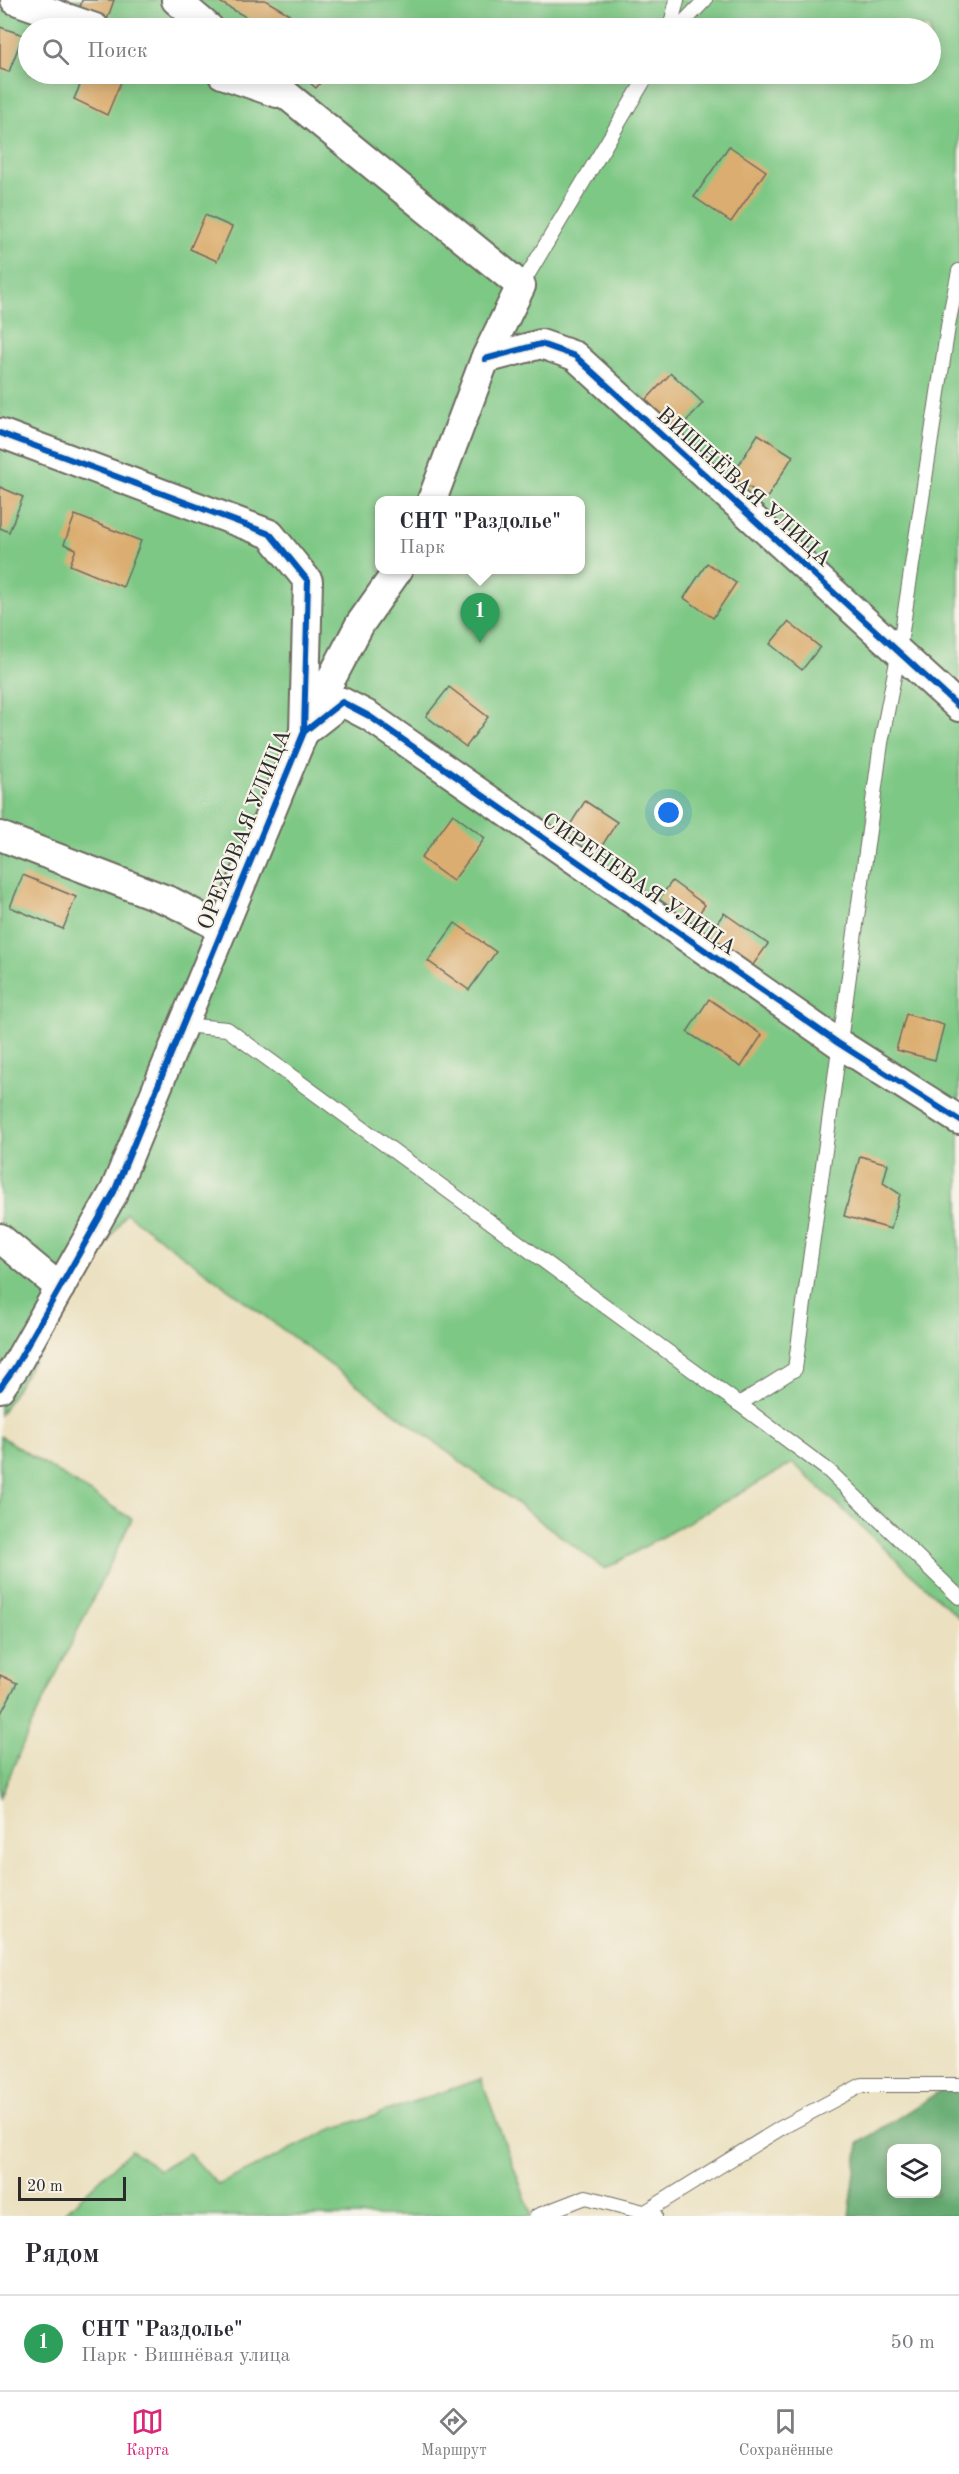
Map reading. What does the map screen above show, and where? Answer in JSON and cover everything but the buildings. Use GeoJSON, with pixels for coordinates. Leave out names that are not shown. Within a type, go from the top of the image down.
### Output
{"type":"FeatureCollection","features":[{"type":"Feature","properties":{"kind":"street"},"geometry":{"type":"LineString","coordinates":[[15,0],[66,18]]}},
{"type":"Feature","properties":{"kind":"street"},"geometry":{"type":"LineString","coordinates":[[176,0],[197,18]]}},
{"type":"Feature","properties":{"kind":"street"},"geometry":{"type":"LineString","coordinates":[[251,84],[288,97]]}},
{"type":"Feature","properties":{"kind":"street"},"geometry":{"type":"LineString","coordinates":[[273,84],[521,286],[485,359],[434,496]]}},
{"type":"Feature","properties":{"kind":"street","name":"ВИШНЁВАЯ УЛИЦА"},"geometry":{"type":"LineString","coordinates":[[485,359],[542,344],[575,356],[959,707]]}},
{"type":"Feature","properties":{"kind":"street","name":"ОРЕХОВАЯ УЛИЦА"},"geometry":{"type":"LineString","coordinates":[[0,433],[270,534],[308,581],[304,732],[114,1192],[15,1366],[0,1388]]}},
{"type":"Feature","properties":{"kind":"street"},"geometry":{"type":"LineString","coordinates":[[304,732],[360,624],[395,574]]}},
{"type":"Feature","properties":{"kind":"street","name":"СИРЕНЕВАЯ УЛИЦА"},"geometry":{"type":"LineString","coordinates":[[304,732],[342,702],[369,716],[838,1043],[959,1120]]}},
{"type":"Feature","properties":{"kind":"street"},"geometry":{"type":"LineString","coordinates":[[0,836],[172,902],[222,929]]}},
{"type":"Feature","properties":{"kind":"street"},"geometry":{"type":"LineString","coordinates":[[0,1238],[60,1288]]}},
{"type":"Feature","properties":{"kind":"lane"},"geometry":{"type":"LineString","coordinates":[[672,18],[677,0]]}},
{"type":"Feature","properties":{"kind":"lane"},"geometry":{"type":"LineString","coordinates":[[688,18],[705,0]]}},
{"type":"Feature","properties":{"kind":"lane"},"geometry":{"type":"LineString","coordinates":[[521,286],[642,84]]}},
{"type":"Feature","properties":{"kind":"lane"},"geometry":{"type":"LineString","coordinates":[[739,1404],[795,1369],[838,1043],[882,743],[899,651],[949,320],[959,271]]}},
{"type":"Feature","properties":{"kind":"lane"},"geometry":{"type":"LineString","coordinates":[[183,1024],[227,1029],[739,1404],[829,1471],[959,1597]]}},
{"type":"Feature","properties":{"kind":"lane"},"geometry":{"type":"LineString","coordinates":[[537,2216],[586,2197],[649,2214],[781,2128],[862,2085],[959,2085]]}},
{"type":"Feature","properties":{"kind":"green space"},"geometry":{"type":"Polygon","coordinates":[[[0,0],[959,0],[959,1618],[793,1463],[605,1569],[126,1213],[0,1415],[0,0]]]}},
{"type":"Feature","properties":{"kind":"green space"},"geometry":{"type":"Polygon","coordinates":[[[0,1436],[132,1519],[31,1726],[0,1798],[0,1436]]]}},
{"type":"Feature","properties":{"kind":"green space"},"geometry":{"type":"Polygon","coordinates":[[[481,2079],[532,2216],[61,2216],[131,2150],[160,2170],[189,2153],[218,2185],[330,2130],[481,2079]]]}},
{"type":"Feature","properties":{"kind":"green space"},"geometry":{"type":"Polygon","coordinates":[[[949,2085],[959,2089],[959,2216],[849,2216],[859,2143],[949,2085]]]}},
{"type":"Feature","properties":{"kind":"cycle path"},"geometry":{"type":"LineString","coordinates":[[485,359],[541,344],[575,356],[959,707]]}},
{"type":"Feature","properties":{"kind":"cycle path"},"geometry":{"type":"LineString","coordinates":[[0,433],[270,534],[308,581],[304,732],[114,1192],[15,1367],[0,1388]]}},
{"type":"Feature","properties":{"kind":"cycle path"},"geometry":{"type":"LineString","coordinates":[[304,732],[342,702],[369,716],[838,1043],[959,1120]]}},
{"type":"Feature","properties":{"kind":"place","name":"СНТ \"Раздолье\""},"geometry":{"type":"Point","coordinates":[480,643]}}]}
